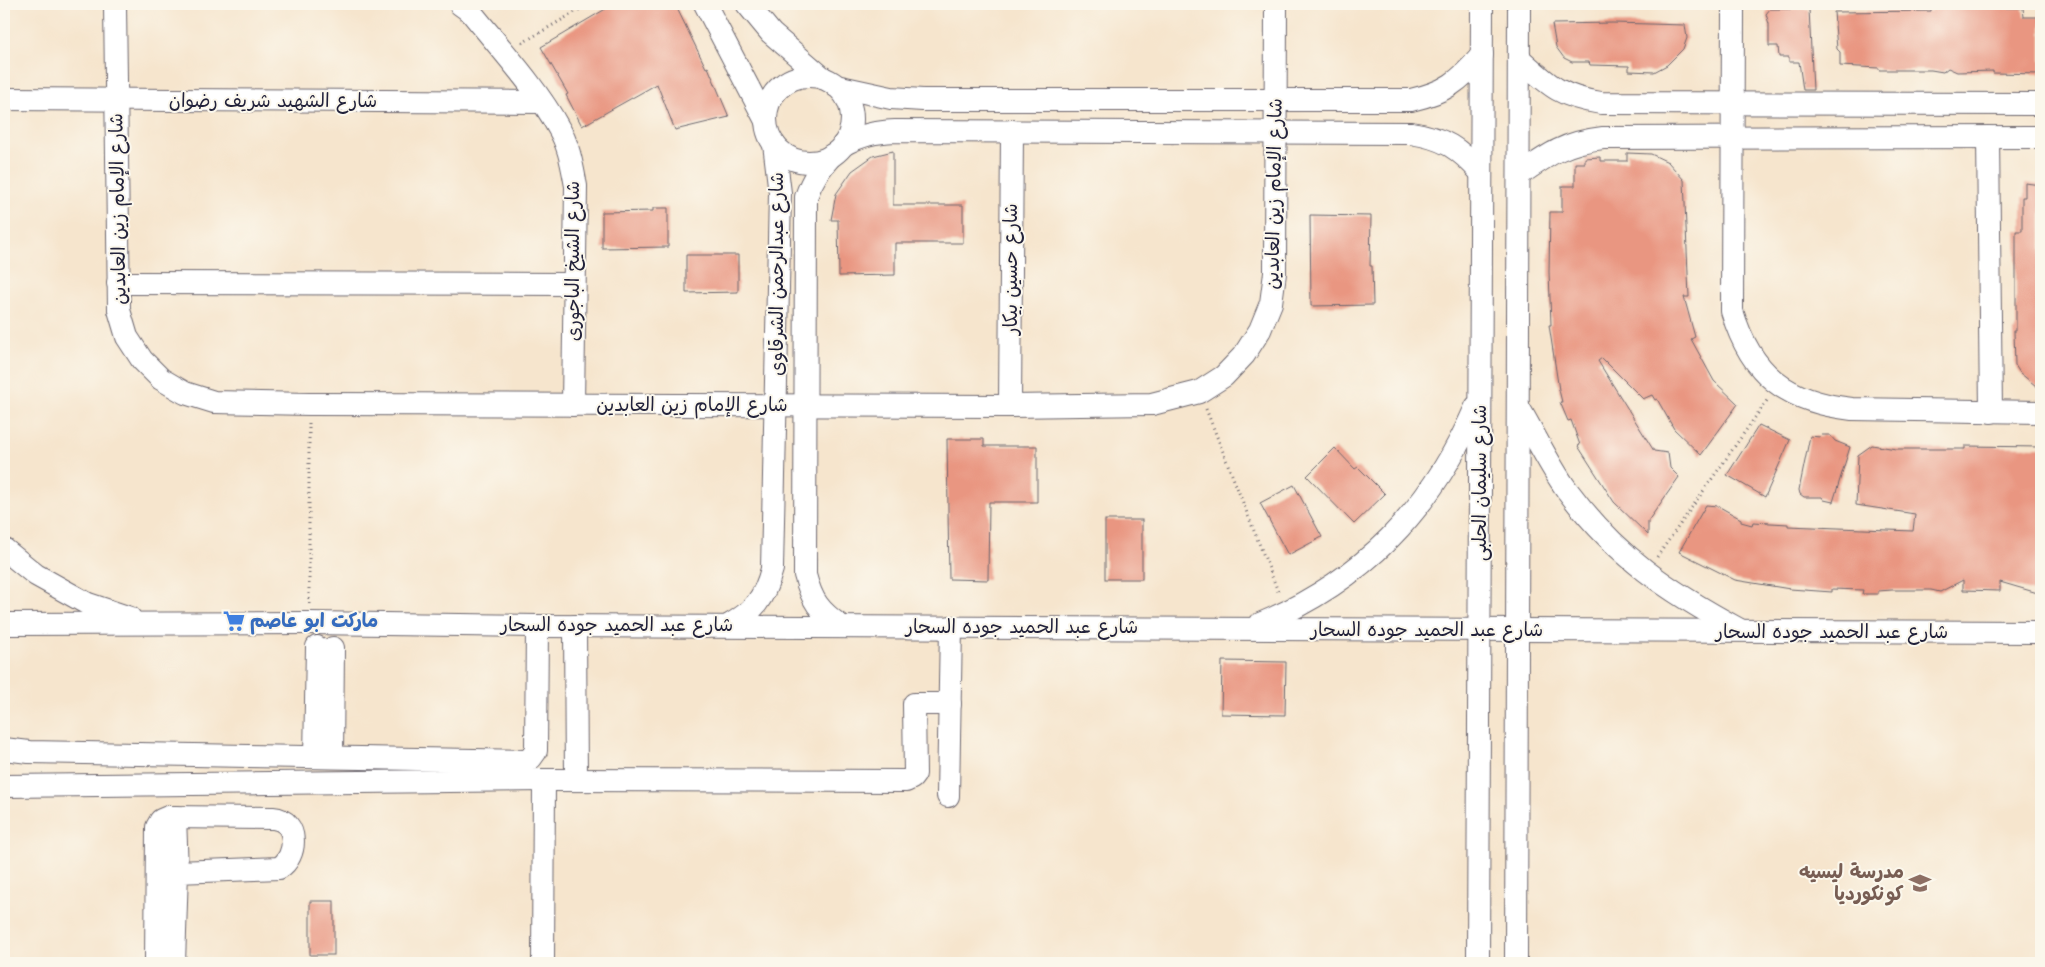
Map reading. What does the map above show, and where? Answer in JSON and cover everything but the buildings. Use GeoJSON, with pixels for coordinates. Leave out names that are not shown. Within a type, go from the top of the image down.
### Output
{"type":"FeatureCollection","features":[{"type":"Feature","properties":{"kind":"street","name":"شارع الإمام زين العابدين"},"geometry":{"type":"LineString","coordinates":[[115,4],[119,310],[127,337],[142,360],[161,379],[185,393],[214,402],[309,404],[805,406],[1152,404],[1199,392],[1224,376],[1244,355],[1260,330],[1271,303],[1275,274],[1276,4]]}},
{"type":"Feature","properties":{"kind":"street","name":"شارع الشيخ الباجورى"},"geometry":{"type":"LineString","coordinates":[[460,4],[471,12],[542,102],[559,127],[570,156],[576,186],[573,405]]}},
{"type":"Feature","properties":{"kind":"street"},"geometry":{"type":"LineString","coordinates":[[705,4],[766,121]]}},
{"type":"Feature","properties":{"kind":"street"},"geometry":{"type":"LineString","coordinates":[[748,4],[771,33],[845,96],[852,120],[849,133],[838,150]]}},
{"type":"Feature","properties":{"kind":"street","name":"شارع سليمان الحلبى"},"geometry":{"type":"LineString","coordinates":[[1478,963],[1482,4]]}},
{"type":"Feature","properties":{"kind":"street","name":"شارع سليمان الحلبى"},"geometry":{"type":"LineString","coordinates":[[1516,963],[1519,4]]}},
{"type":"Feature","properties":{"kind":"street"},"geometry":{"type":"LineString","coordinates":[[1732,4],[1732,311],[1738,332],[1762,370],[1779,385],[1801,398],[1826,406],[1852,409],[2041,412]]}},
{"type":"Feature","properties":{"kind":"street"},"geometry":{"type":"LineString","coordinates":[[1481,173],[1467,157],[1450,144],[1431,136],[1411,134],[877,132],[859,136],[817,161],[801,161],[786,155],[774,144],[768,133],[766,121],[767,107],[774,94],[783,84],[796,78],[810,76],[891,98],[923,100],[1411,100],[1433,95],[1453,85],[1482,54]]}},
{"type":"Feature","properties":{"kind":"street"},"geometry":{"type":"LineString","coordinates":[[1519,58],[1557,91],[1578,100],[1601,103],[2041,104]]}},
{"type":"Feature","properties":{"kind":"street","name":"شارع الشهيد شريف رضوان"},"geometry":{"type":"LineString","coordinates":[[4,99],[542,102]]}},
{"type":"Feature","properties":{"kind":"street","name":"شارع حسين بيكار"},"geometry":{"type":"LineString","coordinates":[[1010,406],[1012,132]]}},
{"type":"Feature","properties":{"kind":"street"},"geometry":{"type":"LineString","coordinates":[[1988,137],[1991,412]]}},
{"type":"Feature","properties":{"kind":"street"},"geometry":{"type":"LineString","coordinates":[[1519,175],[1560,148],[1581,140],[1603,138],[2041,137]]}},
{"type":"Feature","properties":{"kind":"street","name":"شارع عبدالرحمن الشرقاوى"},"geometry":{"type":"LineString","coordinates":[[728,626],[744,616],[758,603],[767,587],[772,569],[780,193],[774,144]]}},
{"type":"Feature","properties":{"kind":"street","name":"شارع عبدالرحمن الشرقاوى"},"geometry":{"type":"LineString","coordinates":[[838,150],[818,171],[806,197],[805,575],[811,596],[823,614],[841,626]]}},
{"type":"Feature","properties":{"kind":"street"},"geometry":{"type":"LineString","coordinates":[[118,283],[574,284]]}},
{"type":"Feature","properties":{"kind":"street"},"geometry":{"type":"LineString","coordinates":[[1481,303],[1518,303]]}},
{"type":"Feature","properties":{"kind":"street"},"geometry":{"type":"LineString","coordinates":[[1251,628],[1286,613],[1323,592],[1350,573],[1389,540],[1417,508],[1442,474],[1463,438],[1480,399]]}},
{"type":"Feature","properties":{"kind":"street"},"geometry":{"type":"LineString","coordinates":[[1518,407],[1566,488],[1594,524],[1626,556],[1662,585],[1744,632]]}},
{"type":"Feature","properties":{"kind":"street"},"geometry":{"type":"LineString","coordinates":[[4,549],[36,575],[88,604],[145,623]]}},
{"type":"Feature","properties":{"kind":"street","name":"شارع عبد الحميد جوده السحار"},"geometry":{"type":"LineString","coordinates":[[4,624],[309,623],[537,626],[951,626],[1744,632],[2041,632]]}},
{"type":"Feature","properties":{"kind":"street"},"geometry":{"type":"LineString","coordinates":[[4,749],[29,752],[521,761],[531,758],[536,751],[537,626]]}},
{"type":"Feature","properties":{"kind":"street"},"geometry":{"type":"LineString","coordinates":[[575,626],[576,780]]}},
{"type":"Feature","properties":{"kind":"street"},"geometry":{"type":"LineString","coordinates":[[948,796],[951,626]]}},
{"type":"Feature","properties":{"kind":"street"},"geometry":{"type":"LineString","coordinates":[[323,757],[325,647]]}},
{"type":"Feature","properties":{"kind":"street"},"geometry":{"type":"LineString","coordinates":[[4,786],[544,780],[909,780],[915,774],[914,704],[950,704]]}},
{"type":"Feature","properties":{"kind":"street"},"geometry":{"type":"LineString","coordinates":[[543,963],[544,780]]}},
{"type":"Feature","properties":{"kind":"street"},"geometry":{"type":"LineString","coordinates":[[156,963],[158,823],[164,818],[175,817],[279,818],[288,824],[292,830],[292,855],[279,868],[177,872]]}},
{"type":"Feature","properties":{"kind":"street"},"geometry":{"type":"LineString","coordinates":[[174,963],[177,872],[175,817]]}},
{"type":"Feature","properties":{"kind":"path"},"geometry":{"type":"LineString","coordinates":[[504,54],[589,4]]}},
{"type":"Feature","properties":{"kind":"path"},"geometry":{"type":"LineString","coordinates":[[1646,572],[1779,385]]}},
{"type":"Feature","properties":{"kind":"path"},"geometry":{"type":"LineString","coordinates":[[1199,392],[1286,613]]}},
{"type":"Feature","properties":{"kind":"path"},"geometry":{"type":"LineString","coordinates":[[309,404],[309,623]]}},
{"type":"Feature","properties":{"kind":"place","name":"ماركت ابو عاصم"},"geometry":{"type":"Point","coordinates":[234,621]}},
{"type":"Feature","properties":{"kind":"place","name":"مدرسة ليسيه كونكورديا"},"geometry":{"type":"Point","coordinates":[1920,883]}}]}
